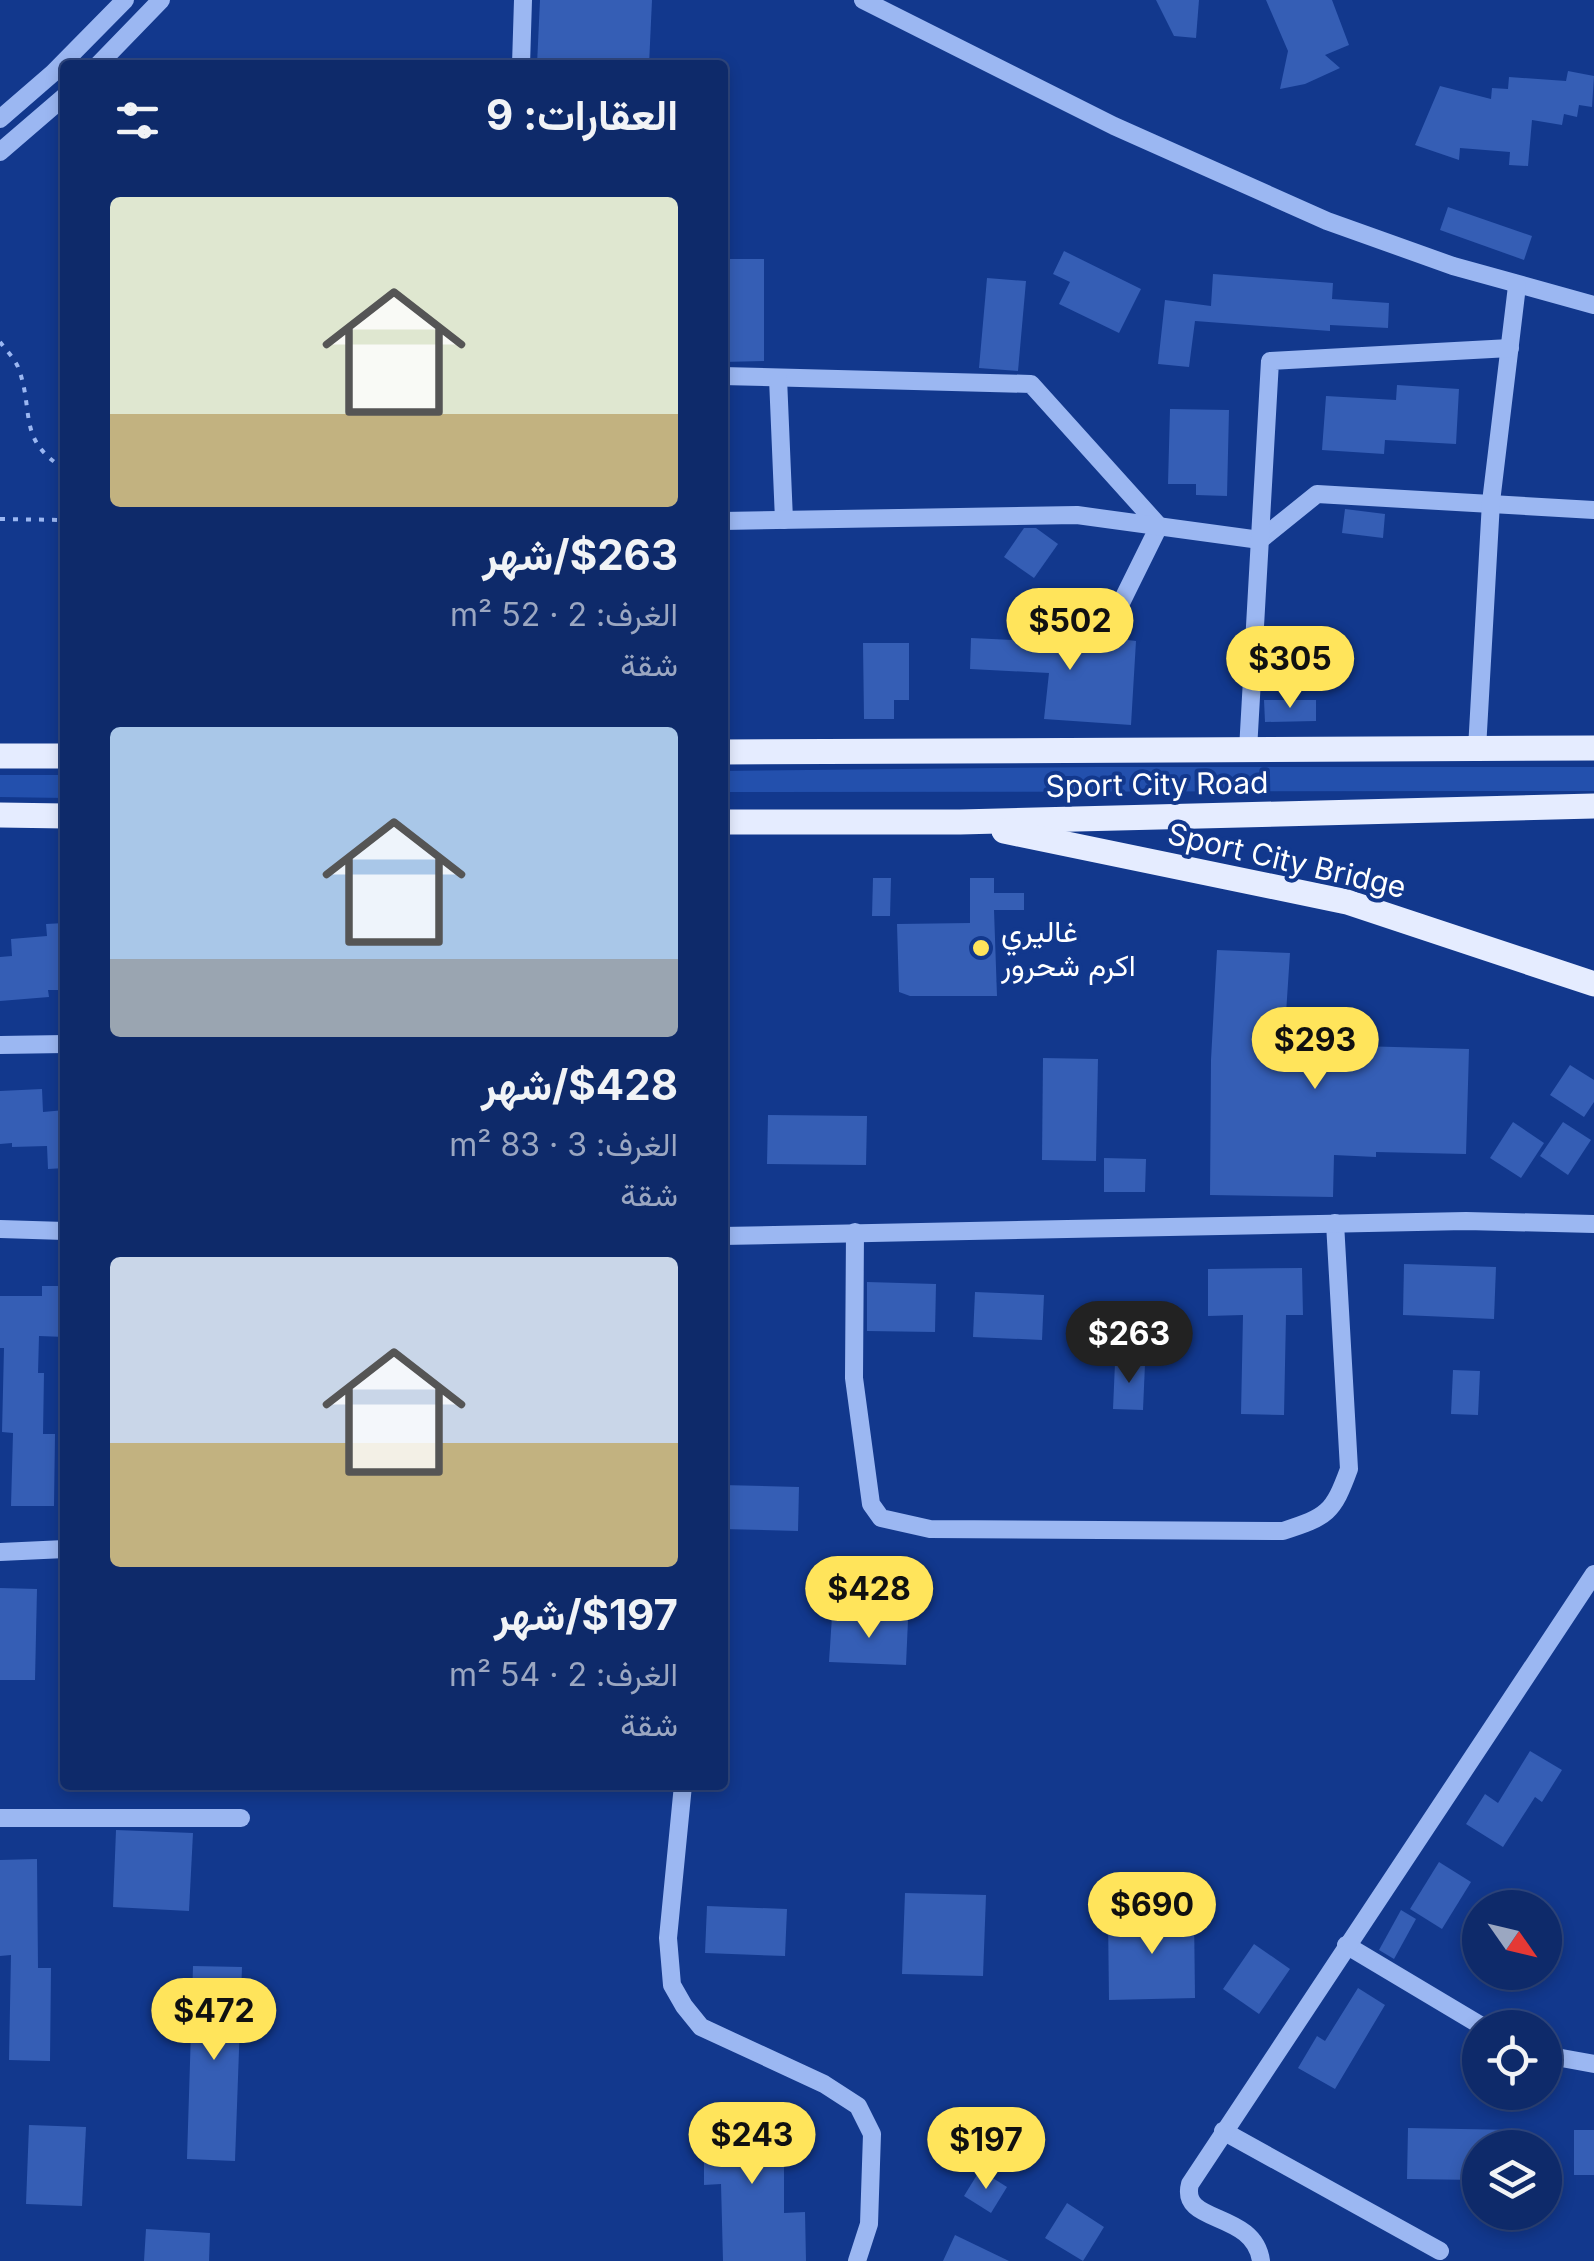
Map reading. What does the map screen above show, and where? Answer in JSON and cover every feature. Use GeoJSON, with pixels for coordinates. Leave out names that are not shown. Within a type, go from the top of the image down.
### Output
{"type":"FeatureCollection","features":[{"type":"Feature","properties":{"kind":"main road","name":"Sport City Road"},"geometry":{"type":"LineString","coordinates":[[728,752],[1594,748]]}},
{"type":"Feature","properties":{"kind":"main road"},"geometry":{"type":"LineString","coordinates":[[0,756],[60,756]]}},
{"type":"Feature","properties":{"kind":"main road","name":"Sport City Road"},"geometry":{"type":"LineString","coordinates":[[728,822],[960,822],[1594,806]]}},
{"type":"Feature","properties":{"kind":"main road"},"geometry":{"type":"LineString","coordinates":[[0,815],[60,816]]}},
{"type":"Feature","properties":{"kind":"main road","name":"Sport City Bridge"},"geometry":{"type":"LineString","coordinates":[[960,822],[1347,902],[1594,984]]}},
{"type":"Feature","properties":{"kind":"street"},"geometry":{"type":"LineString","coordinates":[[66,60],[124,0]]}},
{"type":"Feature","properties":{"kind":"street"},"geometry":{"type":"LineString","coordinates":[[103,60],[162,0]]}},
{"type":"Feature","properties":{"kind":"street"},"geometry":{"type":"LineString","coordinates":[[521,60],[524,0]]}},
{"type":"Feature","properties":{"kind":"street"},"geometry":{"type":"LineString","coordinates":[[863,0],[1114,126],[1327,221],[1517,286],[1594,305]]}},
{"type":"Feature","properties":{"kind":"street"},"geometry":{"type":"LineString","coordinates":[[0,120],[60,67]]}},
{"type":"Feature","properties":{"kind":"street"},"geometry":{"type":"LineString","coordinates":[[0,152],[60,100]]}},
{"type":"Feature","properties":{"kind":"street"},"geometry":{"type":"LineString","coordinates":[[1477,749],[1492,502],[1517,286]]}},
{"type":"Feature","properties":{"kind":"street"},"geometry":{"type":"LineString","coordinates":[[1248,750],[1270,361],[1510,348]]}},
{"type":"Feature","properties":{"kind":"street"},"geometry":{"type":"LineString","coordinates":[[728,376],[1031,384],[1159,526]]}},
{"type":"Feature","properties":{"kind":"street"},"geometry":{"type":"LineString","coordinates":[[778,378],[784,520]]}},
{"type":"Feature","properties":{"kind":"street"},"geometry":{"type":"LineString","coordinates":[[728,521],[1078,515],[1260,540],[1317,494],[1594,510]]}},
{"type":"Feature","properties":{"kind":"street"},"geometry":{"type":"LineString","coordinates":[[1120,605],[1159,526]]}},
{"type":"Feature","properties":{"kind":"street"},"geometry":{"type":"LineString","coordinates":[[0,1045],[60,1044]]}},
{"type":"Feature","properties":{"kind":"street"},"geometry":{"type":"LineString","coordinates":[[728,1236],[1335,1223],[1594,1224]]}},
{"type":"Feature","properties":{"kind":"street"},"geometry":{"type":"LineString","coordinates":[[855,1232],[854,1378],[870,1504],[881,1518],[930,1529],[1283,1531],[1320,1519],[1339,1496],[1349,1469],[1335,1223]]}},
{"type":"Feature","properties":{"kind":"street"},"geometry":{"type":"LineString","coordinates":[[0,1229],[60,1231]]}},
{"type":"Feature","properties":{"kind":"street"},"geometry":{"type":"LineString","coordinates":[[0,1552],[60,1549]]}},
{"type":"Feature","properties":{"kind":"street"},"geometry":{"type":"LineString","coordinates":[[1261,2261],[1258,2246],[1250,2236],[1230,2222],[1194,2207],[1188,2196],[1190,2184],[1594,1574]]}},
{"type":"Feature","properties":{"kind":"street"},"geometry":{"type":"LineString","coordinates":[[683,1790],[668,1938],[672,1985],[701,2027],[824,2084],[858,2106],[872,2134],[869,2224],[857,2261]]}},
{"type":"Feature","properties":{"kind":"street"},"geometry":{"type":"LineString","coordinates":[[0,1818],[241,1818]]}},
{"type":"Feature","properties":{"kind":"street"},"geometry":{"type":"LineString","coordinates":[[1346,1946],[1462,2014]]}},
{"type":"Feature","properties":{"kind":"street"},"geometry":{"type":"LineString","coordinates":[[1562,2058],[1594,2064]]}},
{"type":"Feature","properties":{"kind":"street"},"geometry":{"type":"LineString","coordinates":[[1223,2130],[1440,2251]]}},
{"type":"Feature","properties":{"kind":"path"},"geometry":{"type":"LineString","coordinates":[[0,342],[18,367],[33,440],[60,467]]}},
{"type":"Feature","properties":{"kind":"path"},"geometry":{"type":"LineString","coordinates":[[0,519],[60,520]]}},
{"type":"Feature","properties":{"kind":"shaded area"},"geometry":{"type":"Polygon","coordinates":[[[1594,767],[1594,791],[728,792],[728,771],[1594,767]]]}},
{"type":"Feature","properties":{"kind":"shaded area"},"geometry":{"type":"Polygon","coordinates":[[[0,775],[60,775],[60,798],[0,797],[0,775]]]}},
{"type":"Feature","properties":{"kind":"building"},"geometry":{"type":"Polygon","coordinates":[[[540,0],[652,0],[649,60],[537,60],[540,0]]]}},
{"type":"Feature","properties":{"kind":"building"},"geometry":{"type":"Polygon","coordinates":[[[1156,0],[1199,0],[1196,38],[1174,36],[1156,0]]]}},
{"type":"Feature","properties":{"kind":"building"},"geometry":{"type":"Polygon","coordinates":[[[1266,0],[1332,0],[1349,45],[1325,55],[1340,68],[1305,84],[1280,89],[1288,51],[1266,0]]]}},
{"type":"Feature","properties":{"kind":"building"},"geometry":{"type":"Polygon","coordinates":[[[1568,71],[1594,76],[1592,107],[1579,105],[1577,117],[1564,114],[1562,125],[1532,120],[1528,166],[1509,165],[1510,152],[1460,148],[1459,160],[1415,145],[1440,86],[1491,99],[1492,88],[1508,89],[1509,77],[1566,81],[1568,71]]]}},
{"type":"Feature","properties":{"kind":"building"},"geometry":{"type":"Polygon","coordinates":[[[1448,207],[1532,236],[1524,260],[1440,230],[1448,207]]]}},
{"type":"Feature","properties":{"kind":"building"},"geometry":{"type":"Polygon","coordinates":[[[1064,251],[1141,289],[1119,333],[1059,304],[1070,282],[1053,274],[1064,251]]]}},
{"type":"Feature","properties":{"kind":"building"},"geometry":{"type":"Polygon","coordinates":[[[728,259],[764,259],[764,361],[728,362],[728,259]]]}},
{"type":"Feature","properties":{"kind":"building"},"geometry":{"type":"Polygon","coordinates":[[[1213,274],[1333,283],[1332,299],[1389,303],[1388,328],[1330,325],[1330,331],[1195,321],[1189,367],[1158,364],[1165,300],[1211,306],[1213,274]]]}},
{"type":"Feature","properties":{"kind":"building"},"geometry":{"type":"Polygon","coordinates":[[[987,278],[1026,281],[1018,371],[979,368],[987,278]]]}},
{"type":"Feature","properties":{"kind":"building"},"geometry":{"type":"Polygon","coordinates":[[[1397,385],[1459,389],[1456,444],[1385,440],[1384,454],[1322,450],[1326,396],[1396,400],[1397,385]]]}},
{"type":"Feature","properties":{"kind":"building"},"geometry":{"type":"Polygon","coordinates":[[[1170,409],[1229,410],[1227,496],[1196,495],[1196,484],[1168,484],[1170,409]]]}},
{"type":"Feature","properties":{"kind":"building"},"geometry":{"type":"Polygon","coordinates":[[[1345,509],[1385,514],[1383,538],[1342,533],[1345,509]]]}},
{"type":"Feature","properties":{"kind":"building"},"geometry":{"type":"Polygon","coordinates":[[[1024,528],[1036,528],[1058,544],[1034,578],[1004,557],[1024,528]]]}},
{"type":"Feature","properties":{"kind":"building"},"geometry":{"type":"Polygon","coordinates":[[[1054,631],[1136,641],[1131,725],[1044,719],[1049,673],[970,669],[971,638],[1052,642],[1054,631]]]}},
{"type":"Feature","properties":{"kind":"building"},"geometry":{"type":"Polygon","coordinates":[[[863,643],[909,643],[909,700],[894,700],[894,719],[864,719],[863,643]]]}},
{"type":"Feature","properties":{"kind":"building"},"geometry":{"type":"Polygon","coordinates":[[[1264,700],[1316,700],[1316,721],[1265,722],[1264,700]]]}},
{"type":"Feature","properties":{"kind":"building"},"geometry":{"type":"Polygon","coordinates":[[[873,878],[891,878],[890,916],[872,916],[873,878]]]}},
{"type":"Feature","properties":{"kind":"building"},"geometry":{"type":"Polygon","coordinates":[[[970,878],[994,878],[994,893],[1024,893],[1024,910],[994,910],[997,996],[910,996],[899,992],[897,924],[970,923],[970,878]]]}},
{"type":"Feature","properties":{"kind":"building"},"geometry":{"type":"Polygon","coordinates":[[[60,923],[60,990],[48,990],[49,997],[0,1001],[0,957],[12,956],[11,939],[47,936],[46,924],[60,923]]]}},
{"type":"Feature","properties":{"kind":"building"},"geometry":{"type":"Polygon","coordinates":[[[1217,950],[1290,953],[1284,1044],[1469,1049],[1466,1154],[1334,1155],[1333,1197],[1210,1195],[1217,950]]]}},
{"type":"Feature","properties":{"kind":"building"},"geometry":{"type":"Polygon","coordinates":[[[1043,1058],[1098,1059],[1096,1161],[1042,1160],[1043,1058]]]}},
{"type":"Feature","properties":{"kind":"building"},"geometry":{"type":"Polygon","coordinates":[[[1570,1065],[1594,1080],[1594,1102],[1584,1117],[1550,1095],[1570,1065]]]}},
{"type":"Feature","properties":{"kind":"building"},"geometry":{"type":"Polygon","coordinates":[[[42,1089],[43,1112],[60,1110],[60,1168],[48,1169],[47,1146],[0,1144],[0,1091],[42,1089]]]}},
{"type":"Feature","properties":{"kind":"building"},"geometry":{"type":"Polygon","coordinates":[[[768,1115],[867,1116],[866,1165],[767,1164],[768,1115]]]}},
{"type":"Feature","properties":{"kind":"building"},"geometry":{"type":"Polygon","coordinates":[[[1513,1122],[1544,1143],[1521,1178],[1490,1158],[1513,1122]]]}},
{"type":"Feature","properties":{"kind":"building"},"geometry":{"type":"Polygon","coordinates":[[[1563,1122],[1591,1140],[1568,1175],[1540,1156],[1563,1122]]]}},
{"type":"Feature","properties":{"kind":"building"},"geometry":{"type":"Polygon","coordinates":[[[1104,1158],[1146,1159],[1145,1192],[1104,1192],[1104,1158]]]}},
{"type":"Feature","properties":{"kind":"building"},"geometry":{"type":"Polygon","coordinates":[[[1404,1264],[1496,1267],[1494,1319],[1403,1315],[1404,1264]]]}},
{"type":"Feature","properties":{"kind":"building"},"geometry":{"type":"Polygon","coordinates":[[[1302,1268],[1303,1315],[1286,1315],[1284,1415],[1241,1414],[1243,1315],[1208,1316],[1208,1269],[1302,1268]]]}},
{"type":"Feature","properties":{"kind":"building"},"geometry":{"type":"Polygon","coordinates":[[[867,1282],[936,1284],[935,1332],[867,1331],[867,1282]]]}},
{"type":"Feature","properties":{"kind":"building"},"geometry":{"type":"Polygon","coordinates":[[[42,1286],[60,1286],[60,1337],[39,1336],[38,1373],[44,1373],[43,1434],[55,1434],[54,1506],[11,1506],[13,1433],[2,1432],[4,1348],[0,1348],[0,1296],[42,1296],[42,1286]]]}},
{"type":"Feature","properties":{"kind":"building"},"geometry":{"type":"Polygon","coordinates":[[[975,1292],[1044,1295],[1042,1340],[973,1337],[975,1292]]]}},
{"type":"Feature","properties":{"kind":"building"},"geometry":{"type":"Polygon","coordinates":[[[1115,1363],[1145,1364],[1143,1410],[1113,1409],[1115,1363]]]}},
{"type":"Feature","properties":{"kind":"building"},"geometry":{"type":"Polygon","coordinates":[[[1453,1370],[1480,1371],[1478,1415],[1451,1414],[1453,1370]]]}},
{"type":"Feature","properties":{"kind":"building"},"geometry":{"type":"Polygon","coordinates":[[[728,1485],[799,1487],[798,1531],[728,1529],[728,1485]]]}},
{"type":"Feature","properties":{"kind":"building"},"geometry":{"type":"Polygon","coordinates":[[[0,1588],[37,1589],[35,1680],[0,1680],[0,1588]]]}},
{"type":"Feature","properties":{"kind":"building"},"geometry":{"type":"Polygon","coordinates":[[[832,1616],[908,1620],[906,1665],[829,1662],[832,1616]]]}},
{"type":"Feature","properties":{"kind":"building"},"geometry":{"type":"Polygon","coordinates":[[[1530,1751],[1562,1770],[1542,1802],[1535,1797],[1503,1847],[1466,1824],[1485,1794],[1498,1803],[1530,1751]]]}},
{"type":"Feature","properties":{"kind":"building"},"geometry":{"type":"Polygon","coordinates":[[[116,1830],[193,1833],[189,1911],[113,1907],[116,1830]]]}},
{"type":"Feature","properties":{"kind":"building"},"geometry":{"type":"Polygon","coordinates":[[[37,1859],[38,1968],[51,1968],[50,2061],[9,2060],[11,1955],[0,1956],[0,1860],[37,1859]]]}},
{"type":"Feature","properties":{"kind":"building"},"geometry":{"type":"Polygon","coordinates":[[[1439,1862],[1471,1882],[1462,1890],[1462,1897],[1442,1929],[1410,1909],[1439,1862]]]}},
{"type":"Feature","properties":{"kind":"building"},"geometry":{"type":"Polygon","coordinates":[[[905,1893],[986,1895],[983,1976],[902,1974],[905,1893]]]}},
{"type":"Feature","properties":{"kind":"building"},"geometry":{"type":"Polygon","coordinates":[[[707,1906],[787,1909],[785,1956],[705,1953],[707,1906]]]}},
{"type":"Feature","properties":{"kind":"building"},"geometry":{"type":"Polygon","coordinates":[[[1401,1910],[1416,1919],[1394,1959],[1379,1950],[1401,1910]]]}},
{"type":"Feature","properties":{"kind":"building"},"geometry":{"type":"Polygon","coordinates":[[[1194,1914],[1195,1998],[1109,2000],[1108,1916],[1194,1914]]]}},
{"type":"Feature","properties":{"kind":"building"},"geometry":{"type":"Polygon","coordinates":[[[1254,1944],[1290,1969],[1259,2014],[1223,1989],[1254,1944]]]}},
{"type":"Feature","properties":{"kind":"building"},"geometry":{"type":"Polygon","coordinates":[[[193,1966],[242,1967],[235,2161],[187,2159],[193,1966]]]}},
{"type":"Feature","properties":{"kind":"building"},"geometry":{"type":"Polygon","coordinates":[[[1358,1988],[1385,2005],[1335,2089],[1298,2068],[1317,2036],[1325,2041],[1358,1988]]]}},
{"type":"Feature","properties":{"kind":"building"},"geometry":{"type":"Polygon","coordinates":[[[704,2112],[784,2112],[784,2213],[805,2212],[806,2261],[723,2261],[721,2184],[704,2185],[704,2112]]]}},
{"type":"Feature","properties":{"kind":"building"},"geometry":{"type":"Polygon","coordinates":[[[29,2125],[86,2127],[82,2206],[26,2204],[29,2125]]]}},
{"type":"Feature","properties":{"kind":"building"},"geometry":{"type":"Polygon","coordinates":[[[1408,2128],[1516,2130],[1462,2130],[1462,2180],[1407,2179],[1408,2128]]]}},
{"type":"Feature","properties":{"kind":"building"},"geometry":{"type":"Polygon","coordinates":[[[1574,2130],[1594,2130],[1594,2175],[1574,2175],[1574,2130]]]}},
{"type":"Feature","properties":{"kind":"building"},"geometry":{"type":"Polygon","coordinates":[[[980,2170],[1007,2187],[991,2213],[964,2196],[980,2170]]]}},
{"type":"Feature","properties":{"kind":"building"},"geometry":{"type":"Polygon","coordinates":[[[1067,2203],[1104,2227],[1083,2261],[1045,2238],[1067,2203]]]}},
{"type":"Feature","properties":{"kind":"building"},"geometry":{"type":"Polygon","coordinates":[[[146,2229],[210,2233],[209,2261],[144,2261],[146,2229]]]}},
{"type":"Feature","properties":{"kind":"building"},"geometry":{"type":"Polygon","coordinates":[[[955,2235],[1009,2261],[943,2261],[955,2235]]]}},
{"type":"Feature","properties":{"kind":"place","name":"غاليري اكرم شحرور"},"geometry":{"type":"Point","coordinates":[981,948]}}]}
